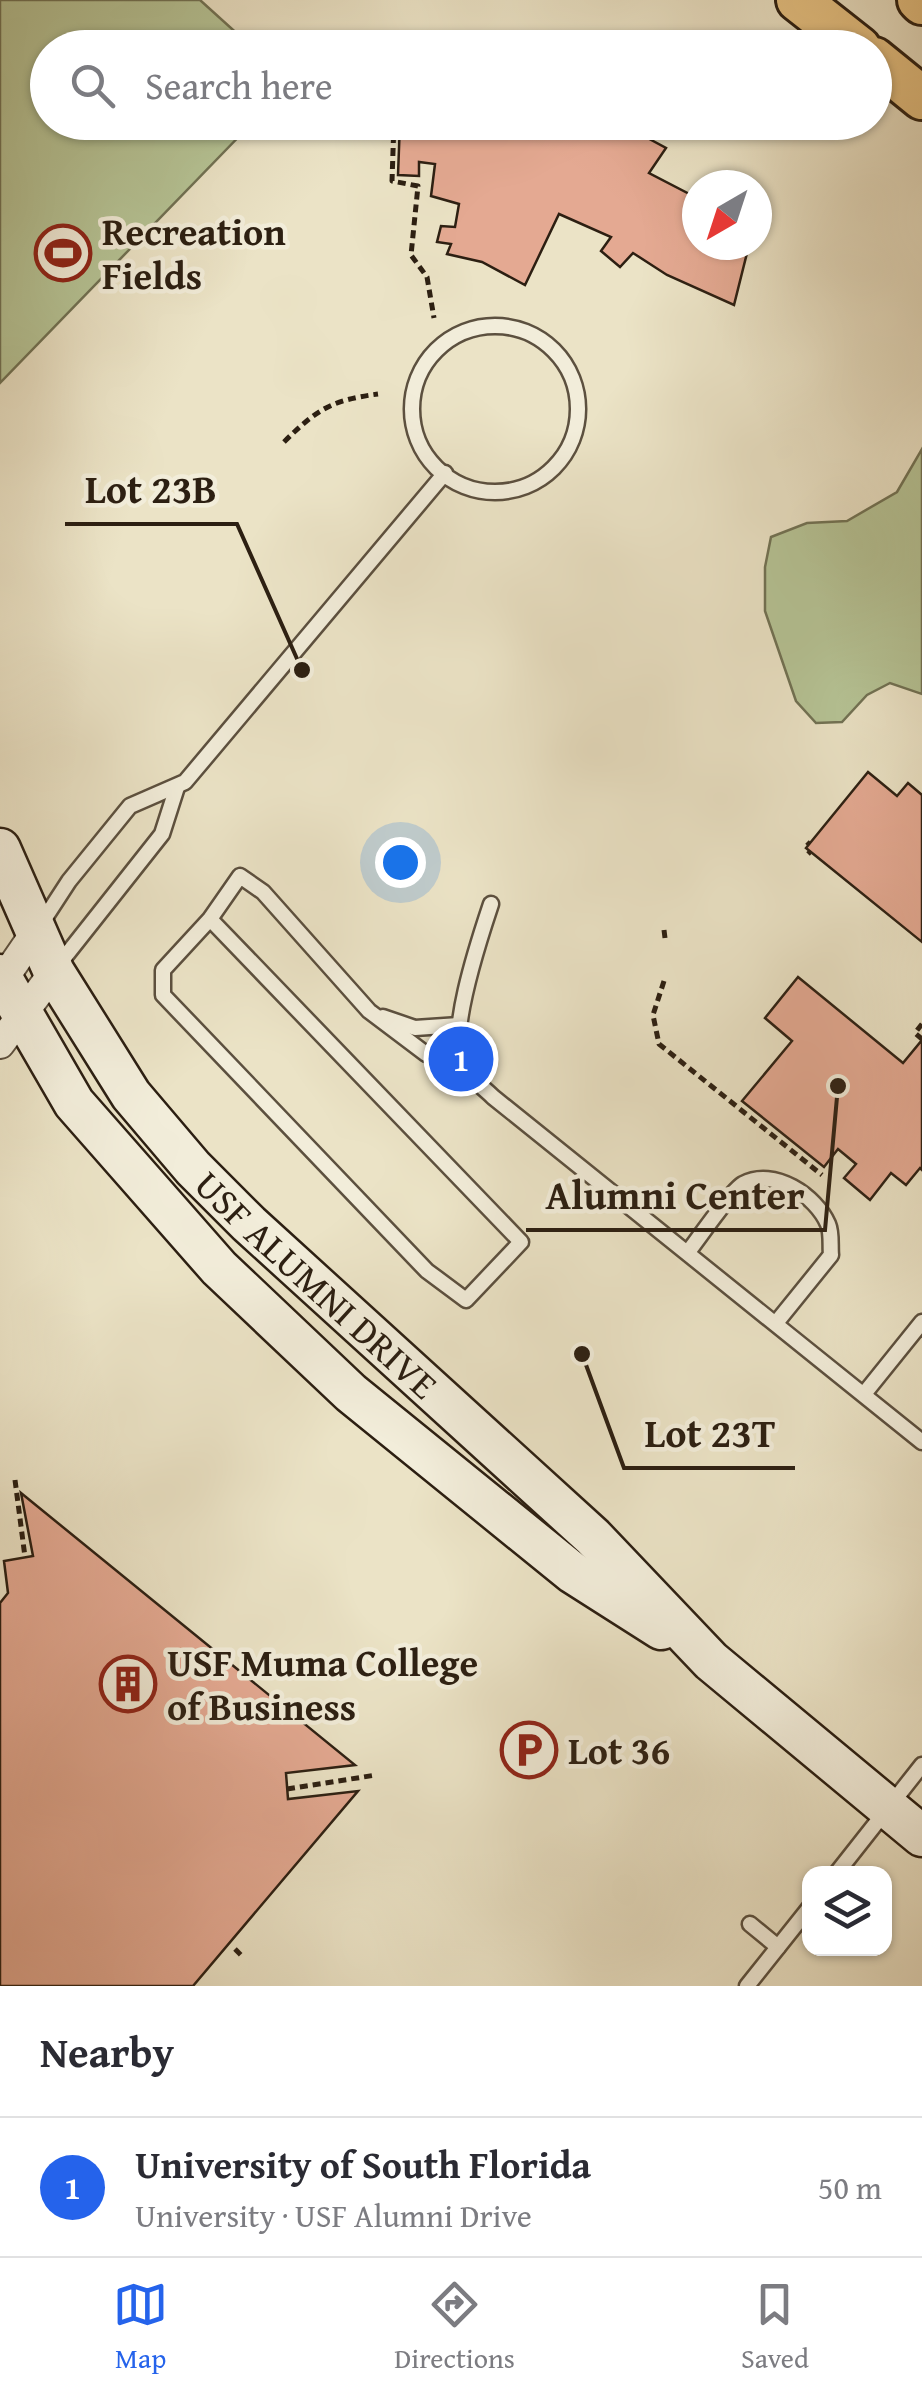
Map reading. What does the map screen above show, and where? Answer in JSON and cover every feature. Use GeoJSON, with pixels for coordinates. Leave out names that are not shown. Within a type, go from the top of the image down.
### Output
{"type":"FeatureCollection","features":[{"type":"Feature","properties":{"kind":"main road"},"geometry":{"type":"LineString","coordinates":[[798,0],[836,30]]}},
{"type":"Feature","properties":{"kind":"street","name":"USF ALUMNI DRIVE"},"geometry":{"type":"LineString","coordinates":[[0,849],[54,972],[131,1095],[193,1168],[263,1237],[593,1537],[711,1661],[922,1836]]}},
{"type":"Feature","properties":{"kind":"street"},"geometry":{"type":"LineString","coordinates":[[5,1000],[35,933]]}},
{"type":"Feature","properties":{"kind":"street"},"geometry":{"type":"LineString","coordinates":[[5,1000],[54,972]]}},
{"type":"Feature","properties":{"kind":"street","name":"USF ALUMNI DRIVE"},"geometry":{"type":"LineString","coordinates":[[5,1000],[74,1104],[162,1206],[219,1268],[350,1393],[573,1573],[711,1661]]}},
{"type":"Feature","properties":{"kind":"lane"},"geometry":{"type":"LineString","coordinates":[[493,325],[524,330],[554,349],[572,375],[579,412],[574,440],[558,465],[529,486],[492,493],[456,483],[445,473],[428,458],[412,414],[415,386],[431,355],[447,341],[473,328],[493,325]]}},
{"type":"Feature","properties":{"kind":"lane"},"geometry":{"type":"LineString","coordinates":[[35,933],[69,881],[130,806],[177,787],[192,774],[445,473]]}},
{"type":"Feature","properties":{"kind":"lane"},"geometry":{"type":"LineString","coordinates":[[54,972],[162,834],[177,787]]}},
{"type":"Feature","properties":{"kind":"lane"},"geometry":{"type":"LineString","coordinates":[[210,919],[521,1242],[466,1300],[427,1272],[163,996],[164,970],[210,919],[240,876],[263,892],[368,1011],[426,1054],[458,1054]]}},
{"type":"Feature","properties":{"kind":"lane"},"geometry":{"type":"LineString","coordinates":[[491,904],[474,955],[459,1025],[458,1054],[462,1068],[922,1442]]}},
{"type":"Feature","properties":{"kind":"lane"},"geometry":{"type":"LineString","coordinates":[[368,1011],[415,1028],[459,1025]]}},
{"type":"Feature","properties":{"kind":"lane"},"geometry":{"type":"LineString","coordinates":[[688,1252],[743,1184],[771,1179],[797,1190],[814,1204],[830,1226],[830,1256],[776,1323]]}},
{"type":"Feature","properties":{"kind":"lane"},"geometry":{"type":"LineString","coordinates":[[864,1394],[922,1322]]}},
{"type":"Feature","properties":{"kind":"lane"},"geometry":{"type":"LineString","coordinates":[[842,1866],[922,1765]]}},
{"type":"Feature","properties":{"kind":"lane"},"geometry":{"type":"LineString","coordinates":[[747,1986],[802,1917]]}},
{"type":"Feature","properties":{"kind":"lane"},"geometry":{"type":"LineString","coordinates":[[750,1924],[778,1947]]}},
{"type":"Feature","properties":{"kind":"path"},"geometry":{"type":"LineString","coordinates":[[393,140],[392,181],[418,186],[411,256],[426,277],[434,318]]}},
{"type":"Feature","properties":{"kind":"path"},"geometry":{"type":"LineString","coordinates":[[284,442],[339,399],[378,394]]}},
{"type":"Feature","properties":{"kind":"path"},"geometry":{"type":"LineString","coordinates":[[664,930],[665,938]]}},
{"type":"Feature","properties":{"kind":"path"},"geometry":{"type":"LineString","coordinates":[[664,981],[653,1016],[658,1044],[822,1175]]}},
{"type":"Feature","properties":{"kind":"path"},"geometry":{"type":"LineString","coordinates":[[922,1024],[915,1033],[922,1039]]}},
{"type":"Feature","properties":{"kind":"path"},"geometry":{"type":"LineString","coordinates":[[15,1480],[25,1558]]}},
{"type":"Feature","properties":{"kind":"path"},"geometry":{"type":"LineString","coordinates":[[288,1788],[376,1775]]}},
{"type":"Feature","properties":{"kind":"path"},"geometry":{"type":"LineString","coordinates":[[235,1948],[241,1955]]}},
{"type":"Feature","properties":{"kind":"green space","name":"Recreation Fields"},"geometry":{"type":"Polygon","coordinates":[[[0,0],[200,0],[233,30],[30,30],[30,140],[236,140],[0,383],[0,0]]]}},
{"type":"Feature","properties":{"kind":"green space"},"geometry":{"type":"Polygon","coordinates":[[[922,449],[922,694],[890,683],[867,695],[842,722],[816,723],[796,701],[765,611],[765,567],[771,537],[807,523],[847,521],[897,492],[922,449]]]}},
{"type":"Feature","properties":{"kind":"building"},"geometry":{"type":"Polygon","coordinates":[[[399,140],[651,140],[666,148],[649,173],[682,190],[682,260],[745,260],[734,305],[667,275],[633,253],[620,267],[601,251],[611,237],[559,214],[525,285],[482,262],[447,254],[451,244],[437,242],[441,226],[455,227],[459,204],[431,196],[435,164],[419,162],[419,176],[398,175],[399,140]]]}},
{"type":"Feature","properties":{"kind":"building"},"geometry":{"type":"Polygon","coordinates":[[[868,772],[897,796],[908,783],[922,795],[922,942],[806,848],[868,772]]]}},
{"type":"Feature","properties":{"kind":"building"},"geometry":{"type":"Polygon","coordinates":[[[798,977],[903,1063],[922,1040],[922,1170],[906,1185],[891,1173],[870,1200],[844,1178],[856,1164],[838,1149],[824,1167],[742,1101],[792,1041],[765,1018],[798,977]]]}},
{"type":"Feature","properties":{"kind":"building","name":"USF Muma College of Business"},"geometry":{"type":"Polygon","coordinates":[[[21,1493],[355,1765],[286,1773],[288,1799],[358,1791],[193,1986],[0,1986],[0,1603],[8,1593],[4,1561],[33,1556],[21,1493]]]}},
{"type":"Feature","properties":{"kind":"place","name":"Recreation Fields"},"geometry":{"type":"Point","coordinates":[63,253]}},
{"type":"Feature","properties":{"kind":"place","name":"Lot 23B"},"geometry":{"type":"Point","coordinates":[302,670]}},
{"type":"Feature","properties":{"kind":"place","name":"University of South Florida"},"geometry":{"type":"Point","coordinates":[461,1059]}},
{"type":"Feature","properties":{"kind":"place","name":"Alumni Center"},"geometry":{"type":"Point","coordinates":[838,1086]}},
{"type":"Feature","properties":{"kind":"place","name":"Lot 23T"},"geometry":{"type":"Point","coordinates":[582,1354]}},
{"type":"Feature","properties":{"kind":"place","name":"USF Muma College of Business"},"geometry":{"type":"Point","coordinates":[128,1684]}},
{"type":"Feature","properties":{"kind":"place","name":"Lot 36"},"geometry":{"type":"Point","coordinates":[529,1750]}}]}
